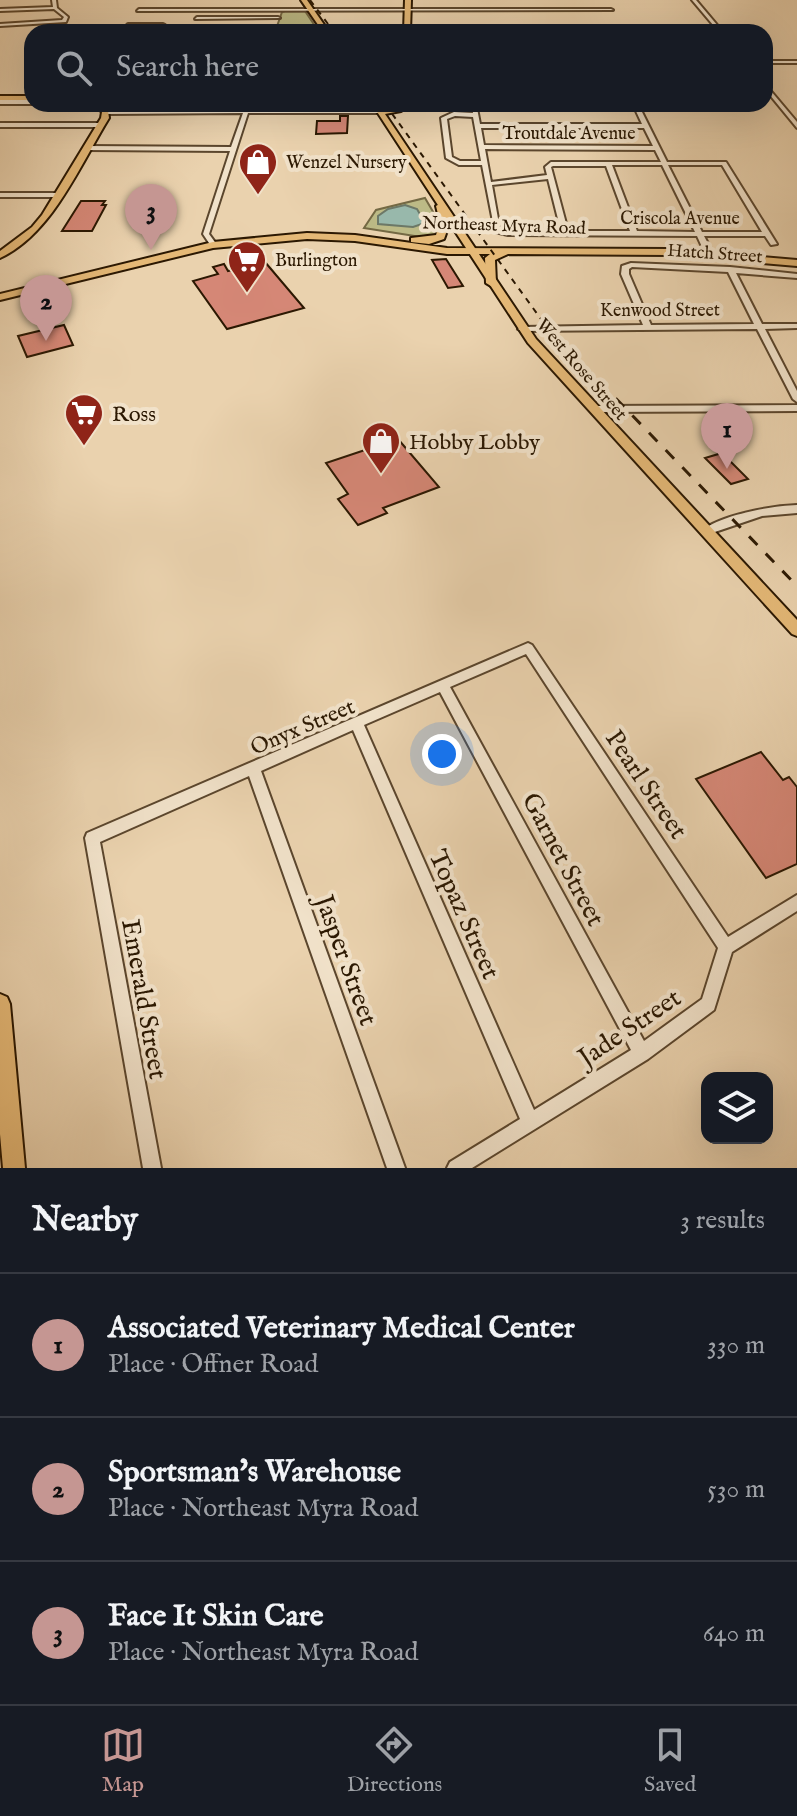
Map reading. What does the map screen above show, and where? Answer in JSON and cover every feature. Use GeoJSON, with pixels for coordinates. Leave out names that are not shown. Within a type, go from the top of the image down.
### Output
{"type":"FeatureCollection","features":[{"type":"Feature","properties":{"kind":"highway"},"geometry":{"type":"LineString","coordinates":[[411,240],[429,241],[440,237],[445,222],[441,206]]}},
{"type":"Feature","properties":{"kind":"highway","name":"Northeast Myra Road"},"geometry":{"type":"LineString","coordinates":[[0,295],[252,235],[309,231],[360,232],[506,252],[669,252],[797,260]]}},
{"type":"Feature","properties":{"kind":"highway","name":"Northeast Myra Road"},"geometry":{"type":"LineString","coordinates":[[213,245],[280,237],[332,236],[431,250],[707,249],[797,260]]}},
{"type":"Feature","properties":{"kind":"highway"},"geometry":{"type":"LineString","coordinates":[[491,283],[490,258],[506,252]]}},
{"type":"Feature","properties":{"kind":"main road"},"geometry":{"type":"LineString","coordinates":[[304,0],[321,24]]}},
{"type":"Feature","properties":{"kind":"main road"},"geometry":{"type":"LineString","coordinates":[[407,24],[408,0]]}},
{"type":"Feature","properties":{"kind":"main road"},"geometry":{"type":"LineString","coordinates":[[0,100],[24,100]]}},
{"type":"Feature","properties":{"kind":"main road"},"geometry":{"type":"LineString","coordinates":[[0,255],[35,229],[101,125],[106,112]]}},
{"type":"Feature","properties":{"kind":"main road","name":"West Rose Street"},"geometry":{"type":"LineString","coordinates":[[380,112],[522,329],[797,630]]}},
{"type":"Feature","properties":{"kind":"main road"},"geometry":{"type":"LineString","coordinates":[[0,1004],[14,1168]]}},
{"type":"Feature","properties":{"kind":"street"},"geometry":{"type":"LineString","coordinates":[[54,0],[55,8],[65,19]]}},
{"type":"Feature","properties":{"kind":"street"},"geometry":{"type":"LineString","coordinates":[[164,24],[178,0]]}},
{"type":"Feature","properties":{"kind":"street"},"geometry":{"type":"LineString","coordinates":[[694,0],[714,24]]}},
{"type":"Feature","properties":{"kind":"street"},"geometry":{"type":"LineString","coordinates":[[0,10],[55,8]]}},
{"type":"Feature","properties":{"kind":"street"},"geometry":{"type":"LineString","coordinates":[[139,10],[611,10]]}},
{"type":"Feature","properties":{"kind":"street"},"geometry":{"type":"LineString","coordinates":[[211,18],[215,10]]}},
{"type":"Feature","properties":{"kind":"street"},"geometry":{"type":"LineString","coordinates":[[276,24],[280,10]]}},
{"type":"Feature","properties":{"kind":"street"},"geometry":{"type":"LineString","coordinates":[[0,25],[74,17]]}},
{"type":"Feature","properties":{"kind":"street"},"geometry":{"type":"LineString","coordinates":[[197,18],[278,18]]}},
{"type":"Feature","properties":{"kind":"street"},"geometry":{"type":"LineString","coordinates":[[773,62],[797,62]]}},
{"type":"Feature","properties":{"kind":"street"},"geometry":{"type":"LineString","coordinates":[[773,96],[797,126]]}},
{"type":"Feature","properties":{"kind":"street"},"geometry":{"type":"LineString","coordinates":[[213,245],[206,234],[245,112]]}},
{"type":"Feature","properties":{"kind":"street"},"geometry":{"type":"LineString","coordinates":[[461,112],[444,118],[449,158],[459,163],[484,163]]}},
{"type":"Feature","properties":{"kind":"street"},"geometry":{"type":"LineString","coordinates":[[476,112],[488,184],[550,177]]}},
{"type":"Feature","properties":{"kind":"street"},"geometry":{"type":"LineString","coordinates":[[639,112],[707,249]]}},
{"type":"Feature","properties":{"kind":"street"},"geometry":{"type":"LineString","coordinates":[[0,125],[101,125]]}},
{"type":"Feature","properties":{"kind":"street"},"geometry":{"type":"LineString","coordinates":[[478,126],[646,126]]}},
{"type":"Feature","properties":{"kind":"street","name":"Troutdale Avenue"},"geometry":{"type":"LineString","coordinates":[[482,147],[657,148]]}},
{"type":"Feature","properties":{"kind":"street"},"geometry":{"type":"LineString","coordinates":[[87,148],[234,149]]}},
{"type":"Feature","properties":{"kind":"street"},"geometry":{"type":"LineString","coordinates":[[565,233],[548,167],[557,163],[724,163],[773,244]]}},
{"type":"Feature","properties":{"kind":"street"},"geometry":{"type":"LineString","coordinates":[[608,163],[634,233]]}},
{"type":"Feature","properties":{"kind":"street","name":"Criscola Avenue"},"geometry":{"type":"LineString","coordinates":[[488,184],[497,231],[766,234]]}},
{"type":"Feature","properties":{"kind":"street"},"geometry":{"type":"LineString","coordinates":[[0,195],[58,195]]}},
{"type":"Feature","properties":{"kind":"street","name":"Hatch Street"},"geometry":{"type":"LineString","coordinates":[[647,326],[625,274],[625,268],[631,265],[730,269],[797,276]]}},
{"type":"Feature","properties":{"kind":"street"},"geometry":{"type":"LineString","coordinates":[[730,269],[797,399]]}},
{"type":"Feature","properties":{"kind":"street","name":"Kenwood Street"},"geometry":{"type":"LineString","coordinates":[[522,329],[797,326]]}},
{"type":"Feature","properties":{"kind":"street"},"geometry":{"type":"LineString","coordinates":[[594,409],[797,408]]}},
{"type":"Feature","properties":{"kind":"street"},"geometry":{"type":"LineString","coordinates":[[706,531],[778,508],[797,509]]}},
{"type":"Feature","properties":{"kind":"street","name":"Onyx Street"},"geometry":{"type":"LineString","coordinates":[[92,838],[528,648]]}},
{"type":"Feature","properties":{"kind":"street","name":"Pearl Street"},"geometry":{"type":"LineString","coordinates":[[528,648],[726,947]]}},
{"type":"Feature","properties":{"kind":"street","name":"Garnet Street"},"geometry":{"type":"LineString","coordinates":[[444,687],[642,1053]]}},
{"type":"Feature","properties":{"kind":"street","name":"Topaz Street"},"geometry":{"type":"LineString","coordinates":[[357,725],[530,1122]]}},
{"type":"Feature","properties":{"kind":"street","name":"Jasper Street"},"geometry":{"type":"LineString","coordinates":[[253,768],[396,1168]]}},
{"type":"Feature","properties":{"kind":"street","name":"Emerald Street"},"geometry":{"type":"LineString","coordinates":[[92,838],[152,1168]]}},
{"type":"Feature","properties":{"kind":"street"},"geometry":{"type":"LineString","coordinates":[[726,947],[797,902]]}},
{"type":"Feature","properties":{"kind":"street","name":"Jade Street"},"geometry":{"type":"LineString","coordinates":[[456,1168],[642,1053],[708,1004],[726,947]]}},
{"type":"Feature","properties":{"kind":"shaded area"},"geometry":{"type":"Polygon","coordinates":[[[305,11],[314,24],[278,24],[282,12],[305,11]]]}},
{"type":"Feature","properties":{"kind":"shaded area"},"geometry":{"type":"Polygon","coordinates":[[[425,198],[439,222],[437,235],[421,237],[364,228],[376,210],[425,198]]]}},
{"type":"Feature","properties":{"kind":"shaded area"},"geometry":{"type":"Polygon","coordinates":[[[405,205],[417,209],[425,223],[413,227],[378,224],[378,216],[388,209],[405,205]]]}},
{"type":"Feature","properties":{"kind":"building"},"geometry":{"type":"Polygon","coordinates":[[[340,116],[348,116],[347,133],[316,134],[317,121],[340,121],[340,116]]]}},
{"type":"Feature","properties":{"kind":"building"},"geometry":{"type":"Polygon","coordinates":[[[81,201],[105,201],[102,205],[106,205],[92,231],[62,231],[81,201]]]}},
{"type":"Feature","properties":{"kind":"building"},"geometry":{"type":"Polygon","coordinates":[[[446,259],[463,286],[448,288],[432,260],[446,259]]]}},
{"type":"Feature","properties":{"kind":"building","name":"Burlington"},"geometry":{"type":"Polygon","coordinates":[[[265,262],[304,308],[227,329],[193,281],[218,274],[213,267],[224,264],[228,271],[265,262]]]}},
{"type":"Feature","properties":{"kind":"building"},"geometry":{"type":"Polygon","coordinates":[[[64,325],[73,345],[27,357],[18,336],[64,325]]]}},
{"type":"Feature","properties":{"kind":"building","name":"Hobby Lobby"},"geometry":{"type":"Polygon","coordinates":[[[398,439],[439,487],[383,508],[387,513],[358,525],[338,499],[348,494],[326,463],[398,439]]]}},
{"type":"Feature","properties":{"kind":"building"},"geometry":{"type":"Polygon","coordinates":[[[722,453],[748,479],[731,484],[705,458],[722,453]]]}},
{"type":"Feature","properties":{"kind":"building"},"geometry":{"type":"Polygon","coordinates":[[[761,752],[783,780],[789,777],[797,787],[797,864],[766,878],[696,779],[761,752]]]}},
{"type":"Feature","properties":{"kind":"railway"},"geometry":{"type":"LineString","coordinates":[[310,0],[328,24]]}},
{"type":"Feature","properties":{"kind":"railway"},"geometry":{"type":"LineString","coordinates":[[391,112],[546,326],[601,383]]}},
{"type":"Feature","properties":{"kind":"railway"},"geometry":{"type":"LineString","coordinates":[[599,381],[797,586]]}},
{"type":"Feature","properties":{"kind":"place","name":"Wenzel Nursery"},"geometry":{"type":"Point","coordinates":[258,196]}},
{"type":"Feature","properties":{"kind":"place","name":"Face It Skin Care"},"geometry":{"type":"Point","coordinates":[151,250]}},
{"type":"Feature","properties":{"kind":"place","name":"Burlington"},"geometry":{"type":"Point","coordinates":[247,294]}},
{"type":"Feature","properties":{"kind":"place","name":"Sportsman's Warehouse"},"geometry":{"type":"Point","coordinates":[46,341]}},
{"type":"Feature","properties":{"kind":"place","name":"Ross"},"geometry":{"type":"Point","coordinates":[84,447]}},
{"type":"Feature","properties":{"kind":"place","name":"Associated Veterinary Medical Center"},"geometry":{"type":"Point","coordinates":[727,469]}},
{"type":"Feature","properties":{"kind":"place","name":"Hobby Lobby"},"geometry":{"type":"Point","coordinates":[381,475]}}]}
